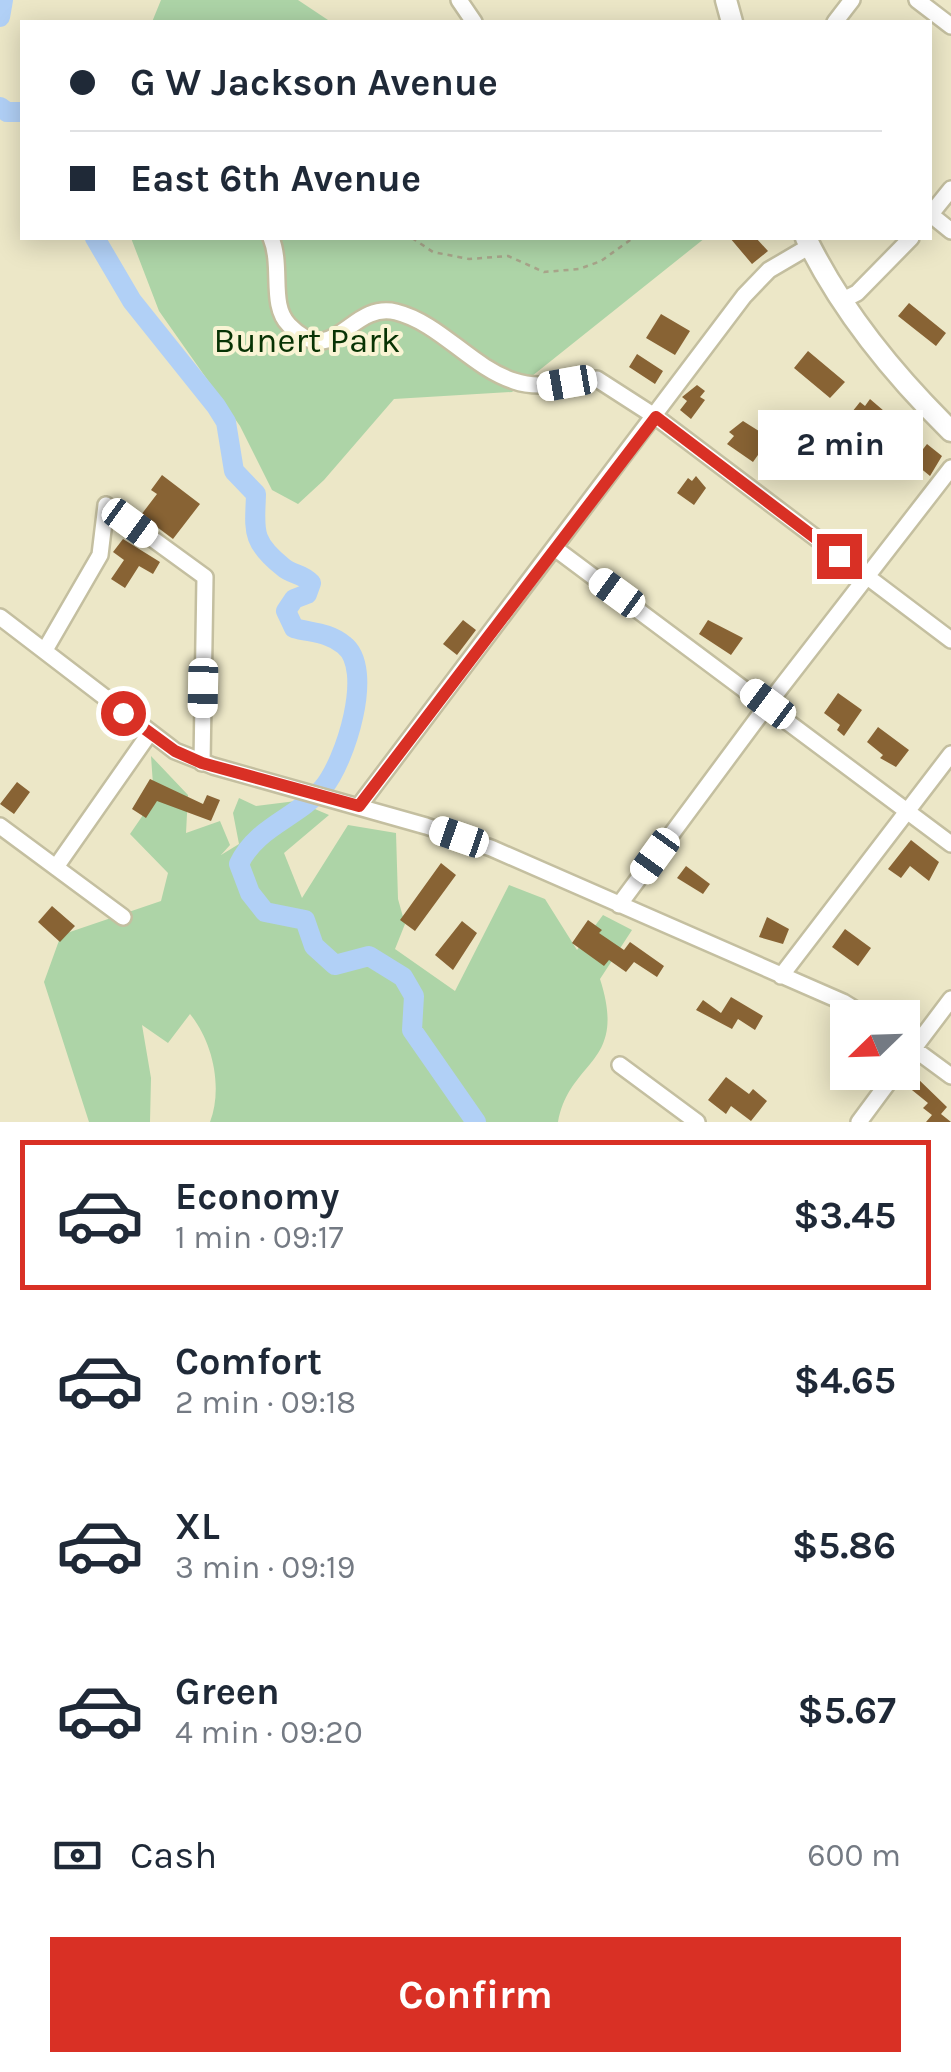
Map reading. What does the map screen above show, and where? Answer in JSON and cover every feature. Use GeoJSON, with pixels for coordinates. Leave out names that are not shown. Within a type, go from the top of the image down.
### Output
{"type":"FeatureCollection","features":[{"type":"Feature","properties":{"kind":"main road"},"geometry":{"type":"LineString","coordinates":[[808,242],[843,300],[895,372],[951,430]]}},
{"type":"Feature","properties":{"kind":"street"},"geometry":{"type":"LineString","coordinates":[[837,20],[852,0]]}},
{"type":"Feature","properties":{"kind":"street"},"geometry":{"type":"LineString","coordinates":[[917,0],[951,26]]}},
{"type":"Feature","properties":{"kind":"street"},"geometry":{"type":"LineString","coordinates":[[932,213],[951,189]]}},
{"type":"Feature","properties":{"kind":"street"},"geometry":{"type":"LineString","coordinates":[[272,240],[279,256],[276,293],[280,310],[289,325],[317,342],[341,336],[369,314],[387,310],[409,316],[516,382],[546,386],[597,379],[656,417],[951,640]]}},
{"type":"Feature","properties":{"kind":"street"},"geometry":{"type":"LineString","coordinates":[[843,300],[858,293],[909,240]]}},
{"type":"Feature","properties":{"kind":"street"},"geometry":{"type":"LineString","coordinates":[[357,806],[757,281],[808,242]]}},
{"type":"Feature","properties":{"kind":"street"},"geometry":{"type":"LineString","coordinates":[[619,906],[768,704],[951,468]]}},
{"type":"Feature","properties":{"kind":"street"},"geometry":{"type":"LineString","coordinates":[[45,650],[100,555],[106,504],[205,577],[202,763]]}},
{"type":"Feature","properties":{"kind":"street"},"geometry":{"type":"LineString","coordinates":[[556,549],[951,844]]}},
{"type":"Feature","properties":{"kind":"street"},"geometry":{"type":"LineString","coordinates":[[0,617],[149,734],[202,763],[491,848],[831,1000]]}},
{"type":"Feature","properties":{"kind":"street"},"geometry":{"type":"LineString","coordinates":[[56,867],[149,734]]}},
{"type":"Feature","properties":{"kind":"street"},"geometry":{"type":"LineString","coordinates":[[781,976],[951,754]]}},
{"type":"Feature","properties":{"kind":"street"},"geometry":{"type":"LineString","coordinates":[[0,826],[123,917]]}},
{"type":"Feature","properties":{"kind":"street"},"geometry":{"type":"LineString","coordinates":[[920,1031],[951,999]]}},
{"type":"Feature","properties":{"kind":"street"},"geometry":{"type":"LineString","coordinates":[[920,1053],[951,1076]]}},
{"type":"Feature","properties":{"kind":"street"},"geometry":{"type":"LineString","coordinates":[[620,1065],[697,1122]]}},
{"type":"Feature","properties":{"kind":"street"},"geometry":{"type":"LineString","coordinates":[[859,1122],[883,1090]]}},
{"type":"Feature","properties":{"kind":"path"},"geometry":{"type":"LineString","coordinates":[[415,240],[434,252],[469,260],[508,256],[544,272],[579,269],[601,261],[630,240]]}},
{"type":"Feature","properties":{"kind":"green space"},"geometry":{"type":"Polygon","coordinates":[[[161,0],[298,0],[328,20],[153,20],[161,0]]]}},
{"type":"Feature","properties":{"kind":"green space","name":"Bunert Park"},"geometry":{"type":"Polygon","coordinates":[[[132,240],[702,240],[512,392],[394,399],[298,504],[272,490],[240,426],[159,311],[132,240]]]}},
{"type":"Feature","properties":{"kind":"green space"},"geometry":{"type":"Polygon","coordinates":[[[151,756],[188,795],[186,833],[220,821],[230,845],[221,855],[239,844],[233,813],[239,798],[256,806],[296,801],[329,815],[284,853],[302,898],[348,825],[396,833],[398,899],[405,924],[395,949],[455,991],[509,885],[545,899],[577,950],[603,915],[632,930],[600,979],[607,1007],[602,1046],[564,1101],[558,1122],[210,1122],[216,1095],[214,1066],[205,1038],[190,1014],[168,1043],[142,1025],[151,1078],[150,1122],[89,1122],[44,982],[61,935],[161,901],[168,873],[130,834],[154,799],[151,756]]]}},
{"type":"Feature","properties":{"kind":"building"},"geometry":{"type":"Polygon","coordinates":[[[732,240],[758,240],[768,251],[752,264],[732,240]]]}},
{"type":"Feature","properties":{"kind":"building"},"geometry":{"type":"Polygon","coordinates":[[[909,303],[946,333],[936,346],[898,316],[909,303]]]}},
{"type":"Feature","properties":{"kind":"building"},"geometry":{"type":"Polygon","coordinates":[[[661,314],[690,331],[675,355],[646,338],[661,314]]]}},
{"type":"Feature","properties":{"kind":"building"},"geometry":{"type":"Polygon","coordinates":[[[808,351],[845,382],[830,398],[794,368],[808,351]]]}},
{"type":"Feature","properties":{"kind":"building"},"geometry":{"type":"Polygon","coordinates":[[[637,354],[663,371],[655,384],[629,367],[637,354]]]}},
{"type":"Feature","properties":{"kind":"building"},"geometry":{"type":"Polygon","coordinates":[[[697,385],[705,391],[700,397],[705,400],[691,419],[680,410],[687,401],[682,397],[697,385]]]}},
{"type":"Feature","properties":{"kind":"building"},"geometry":{"type":"Polygon","coordinates":[[[870,399],[898,423],[882,444],[871,435],[874,430],[852,412],[860,402],[865,406],[870,399]]]}},
{"type":"Feature","properties":{"kind":"building"},"geometry":{"type":"Polygon","coordinates":[[[743,421],[770,438],[753,462],[727,444],[734,436],[729,432],[743,421]]]}},
{"type":"Feature","properties":{"kind":"building"},"geometry":{"type":"Polygon","coordinates":[[[927,444],[942,456],[930,476],[913,462],[927,444]]]}},
{"type":"Feature","properties":{"kind":"building"},"geometry":{"type":"Polygon","coordinates":[[[162,475],[200,504],[173,539],[141,515],[157,494],[151,490],[162,475]]]}},
{"type":"Feature","properties":{"kind":"building"},"geometry":{"type":"Polygon","coordinates":[[[696,476],[706,488],[694,505],[677,493],[688,478],[692,481],[696,476]]]}},
{"type":"Feature","properties":{"kind":"building"},"geometry":{"type":"Polygon","coordinates":[[[123,539],[160,562],[153,574],[139,566],[125,588],[111,579],[124,560],[113,552],[123,539]]]}},
{"type":"Feature","properties":{"kind":"building"},"geometry":{"type":"Polygon","coordinates":[[[463,620],[476,630],[457,655],[443,644],[463,620]]]}},
{"type":"Feature","properties":{"kind":"building"},"geometry":{"type":"Polygon","coordinates":[[[708,620],[743,638],[731,655],[699,634],[708,620]]]}},
{"type":"Feature","properties":{"kind":"building"},"geometry":{"type":"Polygon","coordinates":[[[838,693],[862,710],[844,736],[837,730],[840,725],[824,713],[838,693]]]}},
{"type":"Feature","properties":{"kind":"building"},"geometry":{"type":"Polygon","coordinates":[[[878,727],[909,750],[896,767],[880,758],[883,755],[867,742],[878,727]]]}},
{"type":"Feature","properties":{"kind":"building"},"geometry":{"type":"Polygon","coordinates":[[[150,779],[203,804],[207,795],[220,800],[211,821],[157,801],[146,818],[132,809],[150,779]]]}},
{"type":"Feature","properties":{"kind":"building"},"geometry":{"type":"Polygon","coordinates":[[[17,782],[30,792],[14,814],[0,804],[17,782]]]}},
{"type":"Feature","properties":{"kind":"building"},"geometry":{"type":"Polygon","coordinates":[[[911,840],[939,862],[929,881],[910,866],[901,878],[888,869],[911,840]]]}},
{"type":"Feature","properties":{"kind":"building"},"geometry":{"type":"Polygon","coordinates":[[[441,863],[456,875],[415,931],[400,920],[441,863]]]}},
{"type":"Feature","properties":{"kind":"building"},"geometry":{"type":"Polygon","coordinates":[[[686,866],[710,884],[703,894],[677,878],[686,866]]]}},
{"type":"Feature","properties":{"kind":"building"},"geometry":{"type":"Polygon","coordinates":[[[52,906],[75,926],[60,942],[38,922],[52,906]]]}},
{"type":"Feature","properties":{"kind":"building"},"geometry":{"type":"Polygon","coordinates":[[[767,917],[789,929],[783,944],[759,937],[767,917]]]}},
{"type":"Feature","properties":{"kind":"building"},"geometry":{"type":"Polygon","coordinates":[[[588,920],[624,950],[630,942],[664,966],[657,977],[634,962],[626,972],[609,960],[604,966],[572,943],[588,920]]]}},
{"type":"Feature","properties":{"kind":"building"},"geometry":{"type":"Polygon","coordinates":[[[462,921],[477,933],[453,970],[435,955],[462,921]]]}},
{"type":"Feature","properties":{"kind":"building"},"geometry":{"type":"Polygon","coordinates":[[[845,929],[871,948],[858,966],[832,947],[845,929]]]}},
{"type":"Feature","properties":{"kind":"building"},"geometry":{"type":"Polygon","coordinates":[[[731,997],[763,1016],[755,1030],[738,1019],[732,1029],[696,1010],[703,1000],[721,1013],[731,997]]]}},
{"type":"Feature","properties":{"kind":"building"},"geometry":{"type":"Polygon","coordinates":[[[726,1077],[749,1094],[753,1089],[767,1101],[751,1121],[731,1106],[726,1114],[708,1100],[726,1077]]]}},
{"type":"Feature","properties":{"kind":"building"},"geometry":{"type":"Polygon","coordinates":[[[920,1081],[947,1107],[941,1114],[951,1122],[926,1122],[932,1115],[923,1108],[928,1103],[912,1090],[920,1090],[920,1081]]]}},
{"type":"Feature","properties":{"kind":"waterway"},"geometry":{"type":"LineString","coordinates":[[0,17],[3,0]]}},
{"type":"Feature","properties":{"kind":"waterway"},"geometry":{"type":"LineString","coordinates":[[0,107],[7,112],[20,112]]}},
{"type":"Feature","properties":{"kind":"waterway"},"geometry":{"type":"LineString","coordinates":[[96,240],[132,301],[226,422],[234,471],[256,494],[255,526],[265,550],[283,567],[311,583],[307,594],[294,599],[286,611],[294,628],[326,635],[344,645],[353,657],[357,694],[340,758],[313,798],[246,851],[239,864],[250,893],[265,912],[305,920],[314,946],[335,965],[369,956],[403,977],[414,996],[412,1030],[476,1122]]}},
{"type":"Feature","properties":{"kind":"route"},"geometry":{"type":"LineString","coordinates":[[123,713],[175,751],[202,763],[359,806],[656,417],[839,556]]}}]}
